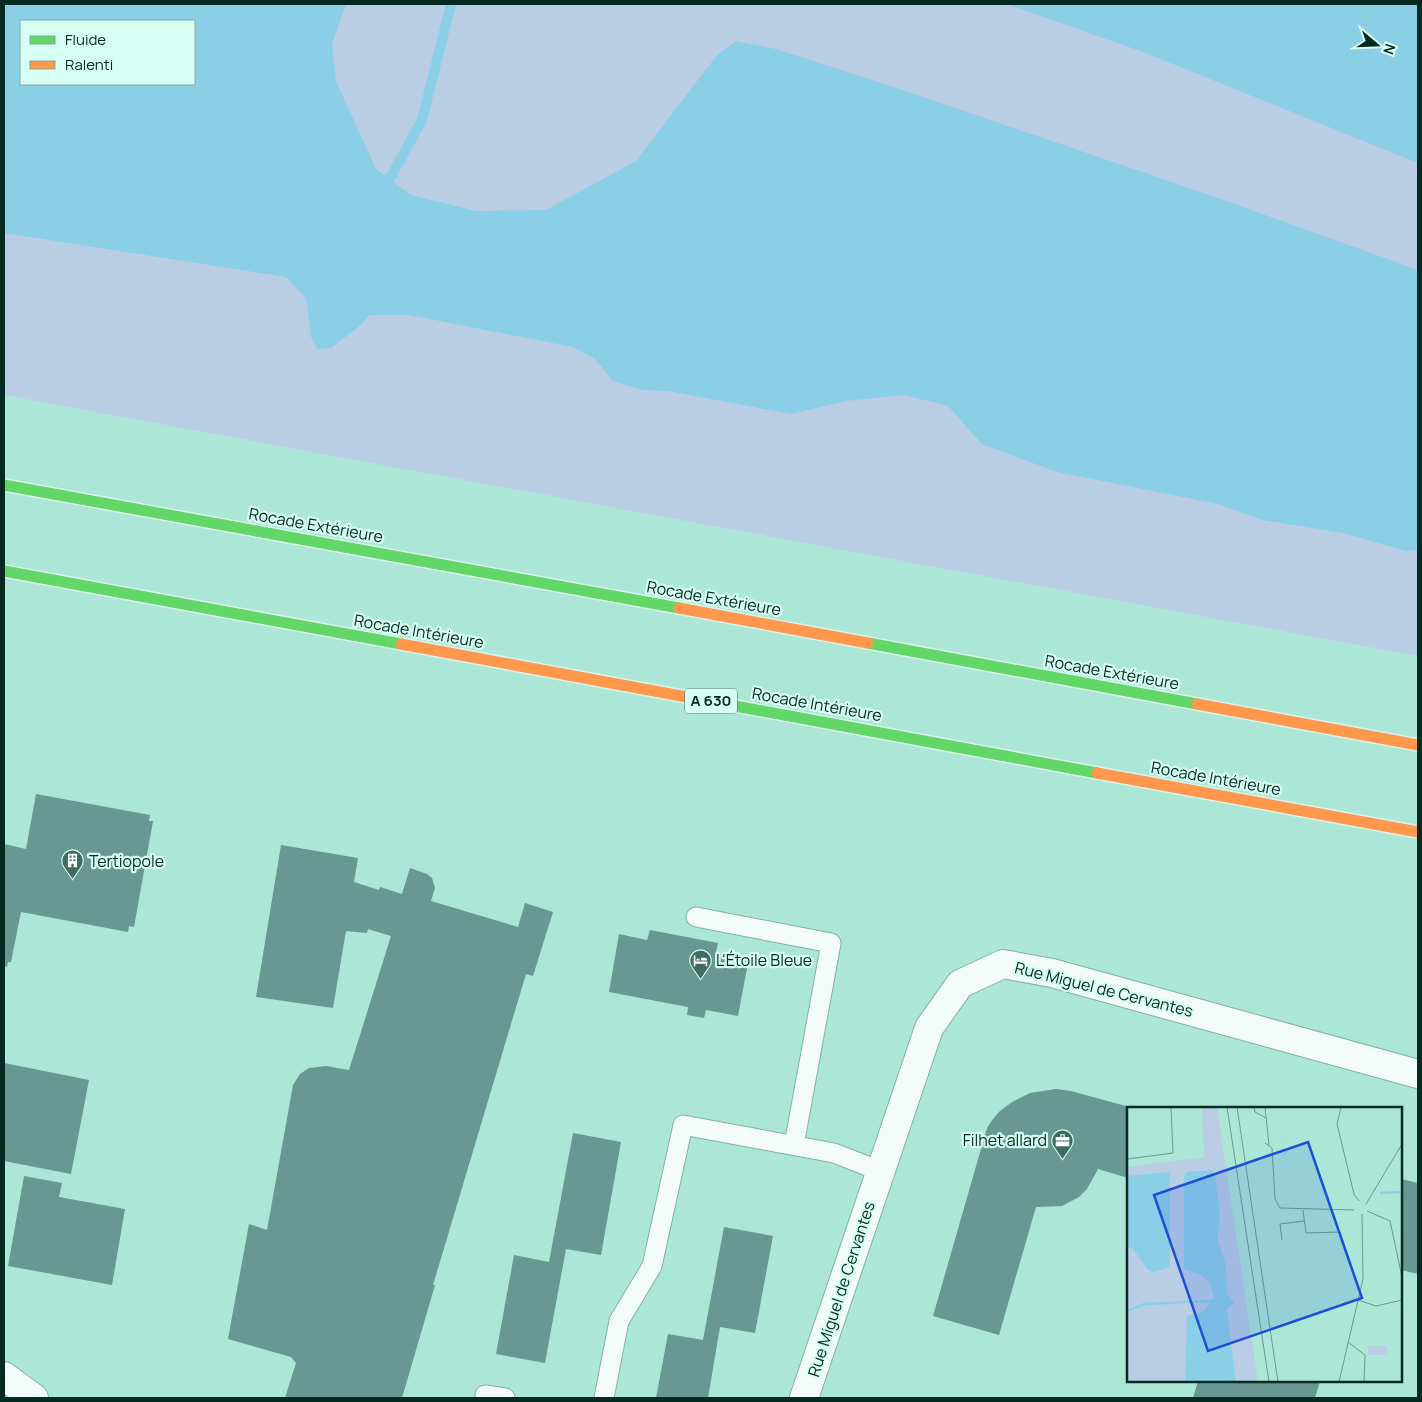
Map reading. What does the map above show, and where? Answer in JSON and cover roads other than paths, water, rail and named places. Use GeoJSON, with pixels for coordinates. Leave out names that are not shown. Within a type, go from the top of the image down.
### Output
{"type":"FeatureCollection","features":[{"type":"Feature","properties":{"kind":"highway","name":"Rocade Extérieure"},"geometry":{"type":"LineString","coordinates":[[4,485],[1418,745]]}},
{"type":"Feature","properties":{"kind":"highway","name":"Rocade Intérieure"},"geometry":{"type":"LineString","coordinates":[[4,571],[1418,832]]}},
{"type":"Feature","properties":{"kind":"street","name":"Rue Miguel de Cervantes"},"geometry":{"type":"LineString","coordinates":[[804,1398],[929,1028],[960,984],[1003,964],[1052,973],[1418,1074]]}},
{"type":"Feature","properties":{"kind":"street"},"geometry":{"type":"LineString","coordinates":[[4,1376],[34,1398]]}},
{"type":"Feature","properties":{"kind":"lane"},"geometry":{"type":"LineString","coordinates":[[696,917],[830,943],[794,1145]]}},
{"type":"Feature","properties":{"kind":"lane"},"geometry":{"type":"LineString","coordinates":[[604,1398],[619,1322],[652,1266],[683,1125],[834,1153],[880,1172]]}},
{"type":"Feature","properties":{"kind":"lane"},"geometry":{"type":"LineString","coordinates":[[485,1395],[505,1398]]}},
{"type":"Feature","properties":{"kind":"water"},"geometry":{"type":"Polygon","coordinates":[[[4,4],[346,4],[332,44],[336,81],[376,169],[411,195],[476,211],[546,210],[636,161],[717,55],[736,41],[776,49],[894,87],[1221,199],[1418,270],[1418,550],[1406,551],[1343,533],[1262,520],[1218,504],[1057,472],[982,444],[948,406],[904,395],[846,401],[791,414],[668,391],[641,390],[613,381],[595,359],[573,347],[409,315],[370,315],[357,328],[331,348],[317,349],[311,337],[306,298],[286,277],[4,233],[4,4]]]}},
{"type":"Feature","properties":{"kind":"water"},"geometry":{"type":"Polygon","coordinates":[[[1007,4],[1418,4],[1418,163],[1143,52],[1007,4]]]}},
{"type":"Feature","properties":{"kind":"waterway"},"geometry":{"type":"LineString","coordinates":[[384,189],[422,120],[451,4]]}},
{"type":"Feature","properties":{"kind":"place","name":"Tertiopole"},"geometry":{"type":"Point","coordinates":[73,880]}},
{"type":"Feature","properties":{"kind":"place","name":"L'Étoile Bleue"},"geometry":{"type":"Point","coordinates":[700,979]}},
{"type":"Feature","properties":{"kind":"place","name":"Filhet allard"},"geometry":{"type":"Point","coordinates":[1063,1159]}}]}
